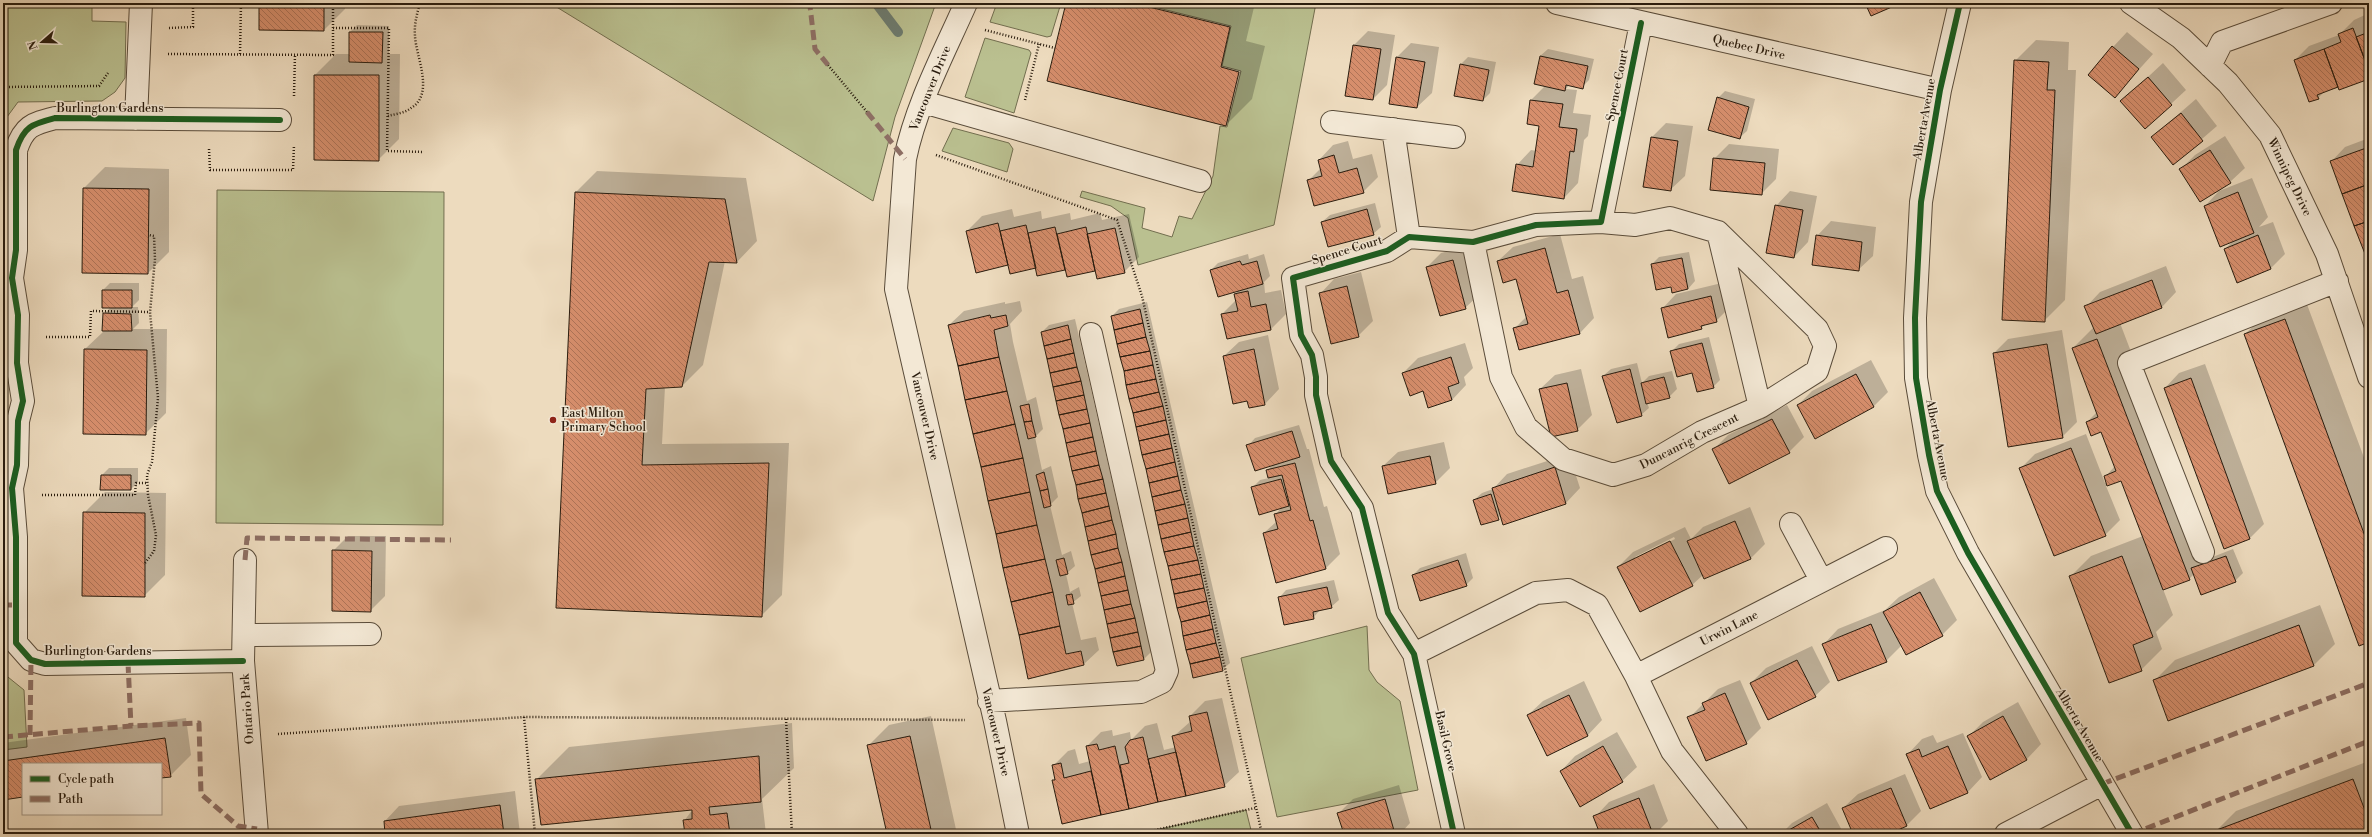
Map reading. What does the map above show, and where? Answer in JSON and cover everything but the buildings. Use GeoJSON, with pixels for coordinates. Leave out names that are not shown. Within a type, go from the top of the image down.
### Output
{"type":"FeatureCollection","features":[{"type":"Feature","properties":{"kind":"street","name":"Burlington Gardens"},"geometry":{"type":"LineString","coordinates":[[136,119],[141,3]]}},
{"type":"Feature","properties":{"kind":"street","name":"Quebec Drive"},"geometry":{"type":"LineString","coordinates":[[1557,3],[1940,90]]}},
{"type":"Feature","properties":{"kind":"street","name":"Alberta Avenue"},"geometry":{"type":"LineString","coordinates":[[1960,3],[1940,90],[1921,202],[1915,318],[1916,378],[1929,455],[1937,491],[1968,553],[2132,834]]}},
{"type":"Feature","properties":{"kind":"street","name":"Winnipeg Drive"},"geometry":{"type":"LineString","coordinates":[[2131,3],[2181,38],[2228,83],[2270,135],[2327,254],[2369,377]]}},
{"type":"Feature","properties":{"kind":"street"},"geometry":{"type":"LineString","coordinates":[[2210,66],[2222,42],[2331,3]]}},
{"type":"Feature","properties":{"kind":"street","name":"Vancouver Drive"},"geometry":{"type":"LineString","coordinates":[[962,11],[923,102],[905,159],[896,289],[992,711],[1018,834]]}},
{"type":"Feature","properties":{"kind":"street","name":"Spence Court"},"geometry":{"type":"LineString","coordinates":[[1601,222],[1641,23]]}},
{"type":"Feature","properties":{"kind":"street"},"geometry":{"type":"LineString","coordinates":[[923,102],[1200,181]]}},
{"type":"Feature","properties":{"kind":"street","name":"Burlington Gardens"},"geometry":{"type":"LineString","coordinates":[[243,661],[44,664],[31,660],[16,644],[16,537],[12,495],[17,465],[18,421],[23,401],[18,363],[18,315],[12,278],[16,250],[16,150],[20,137],[31,125],[54,118],[280,120]]}},
{"type":"Feature","properties":{"kind":"street"},"geometry":{"type":"LineString","coordinates":[[1332,122],[1454,137]]}},
{"type":"Feature","properties":{"kind":"street"},"geometry":{"type":"LineString","coordinates":[[1393,129],[1409,237],[1473,242],[1536,225],[1601,222],[1635,225],[1670,218],[1718,232],[1760,407]]}},
{"type":"Feature","properties":{"kind":"street","name":"Duncanrig Crescent"},"geometry":{"type":"LineString","coordinates":[[1473,242],[1501,377],[1526,427],[1563,458],[1612,475],[1646,465],[1702,432],[1760,407],[1817,371],[1825,346],[1817,329],[1718,232]]}},
{"type":"Feature","properties":{"kind":"street","name":"Spence Court"},"geometry":{"type":"LineString","coordinates":[[1409,237],[1386,252],[1294,278],[1301,335],[1312,355],[1316,378],[1316,395],[1331,461],[1362,508],[1388,613],[1414,654]]}},
{"type":"Feature","properties":{"kind":"street"},"geometry":{"type":"LineString","coordinates":[[2203,552],[2129,363],[2337,281]]}},
{"type":"Feature","properties":{"kind":"street"},"geometry":{"type":"LineString","coordinates":[[992,711],[1141,692],[1162,682],[1167,671],[1091,334]]}},
{"type":"Feature","properties":{"kind":"street"},"geometry":{"type":"LineString","coordinates":[[1791,524],[1821,580]]}},
{"type":"Feature","properties":{"kind":"street","name":"Urwin Lane"},"geometry":{"type":"LineString","coordinates":[[1636,676],[1886,548]]}},
{"type":"Feature","properties":{"kind":"street","name":"Ontario Park"},"geometry":{"type":"LineString","coordinates":[[245,560],[243,661],[257,834]]}},
{"type":"Feature","properties":{"kind":"street"},"geometry":{"type":"LineString","coordinates":[[1414,654],[1536,593],[1568,590],[1597,605],[1636,676],[1672,751],[1737,834]]}},
{"type":"Feature","properties":{"kind":"street"},"geometry":{"type":"LineString","coordinates":[[244,635],[370,634]]}},
{"type":"Feature","properties":{"kind":"street","name":"Basil Grove"},"geometry":{"type":"LineString","coordinates":[[1414,654],[1454,834]]}},
{"type":"Feature","properties":{"kind":"street"},"geometry":{"type":"LineString","coordinates":[[2006,834],[2102,784]]}},
{"type":"Feature","properties":{"kind":"path"},"geometry":{"type":"LineString","coordinates":[[140,28],[193,27],[193,3]]}},
{"type":"Feature","properties":{"kind":"path"},"geometry":{"type":"LineString","coordinates":[[240,54],[241,3]]}},
{"type":"Feature","properties":{"kind":"path"},"geometry":{"type":"LineString","coordinates":[[162,54],[333,55],[333,3]]}},
{"type":"Feature","properties":{"kind":"path"},"geometry":{"type":"LineString","coordinates":[[339,3],[354,6],[361,3]]}},
{"type":"Feature","properties":{"kind":"path"},"geometry":{"type":"LineString","coordinates":[[388,116],[413,108],[421,97],[423,81],[415,37],[415,20],[420,3]]}},
{"type":"Feature","properties":{"kind":"path"},"geometry":{"type":"LineString","coordinates":[[962,11],[987,31],[1055,48]]}},
{"type":"Feature","properties":{"kind":"path"},"geometry":{"type":"LineString","coordinates":[[333,28],[389,28],[387,151],[424,152]]}},
{"type":"Feature","properties":{"kind":"path"},"geometry":{"type":"LineString","coordinates":[[1017,128],[1039,44]]}},
{"type":"Feature","properties":{"kind":"path"},"geometry":{"type":"LineString","coordinates":[[828,66],[867,112]]}},
{"type":"Feature","properties":{"kind":"path"},"geometry":{"type":"LineString","coordinates":[[3,87],[99,86],[110,70]]}},
{"type":"Feature","properties":{"kind":"path"},"geometry":{"type":"LineString","coordinates":[[145,563],[154,551],[156,534],[147,483],[147,475],[152,462],[158,398],[150,312],[155,259],[154,236],[148,235]]}},
{"type":"Feature","properties":{"kind":"path"},"geometry":{"type":"LineString","coordinates":[[18,337],[90,337],[90,311],[150,312]]}},
{"type":"Feature","properties":{"kind":"path"},"geometry":{"type":"LineString","coordinates":[[12,495],[135,496],[136,483],[147,483]]}},
{"type":"Feature","properties":{"kind":"path"},"geometry":{"type":"LineString","coordinates":[[248,736],[524,717],[786,719],[992,711]]}},
{"type":"Feature","properties":{"kind":"path"},"geometry":{"type":"LineString","coordinates":[[524,717],[535,834]]}},
{"type":"Feature","properties":{"kind":"path"},"geometry":{"type":"LineString","coordinates":[[786,719],[792,834]]}},
{"type":"Feature","properties":{"kind":"path"},"geometry":{"type":"LineString","coordinates":[[1137,834],[1256,808]]}},
{"type":"Feature","properties":{"kind":"green space"},"geometry":{"type":"Polygon","coordinates":[[[3,3],[92,3],[92,21],[126,22],[125,78],[115,92],[102,101],[18,102],[7,117],[3,391],[3,3]]]}},
{"type":"Feature","properties":{"kind":"green space"},"geometry":{"type":"Polygon","coordinates":[[[550,3],[936,3],[895,117],[873,201],[550,3]]]}},
{"type":"Feature","properties":{"kind":"green space"},"geometry":{"type":"Polygon","coordinates":[[[997,3],[1061,3],[1051,36],[1047,37],[990,22],[997,3]]]}},
{"type":"Feature","properties":{"kind":"green space"},"geometry":{"type":"Polygon","coordinates":[[[1138,3],[1316,3],[1274,225],[1138,265],[1128,218],[1111,206],[1080,197],[1082,191],[1145,208],[1142,228],[1172,237],[1179,216],[1192,219],[1213,176],[1220,126],[1227,127],[1241,71],[1222,66],[1231,26],[1138,3]]]}},
{"type":"Feature","properties":{"kind":"green space"},"geometry":{"type":"Polygon","coordinates":[[[985,38],[1029,50],[1031,53],[1014,113],[965,97],[985,38]]]}},
{"type":"Feature","properties":{"kind":"green space"},"geometry":{"type":"Polygon","coordinates":[[[953,128],[1009,143],[1013,149],[1007,172],[942,151],[953,128]]]}},
{"type":"Feature","properties":{"kind":"green space"},"geometry":{"type":"Polygon","coordinates":[[[217,190],[444,192],[443,525],[216,523],[217,190]]]}},
{"type":"Feature","properties":{"kind":"green space"},"geometry":{"type":"Polygon","coordinates":[[[1367,626],[1369,670],[1377,682],[1400,701],[1418,790],[1277,817],[1241,658],[1367,626]]]}},
{"type":"Feature","properties":{"kind":"green space"},"geometry":{"type":"Polygon","coordinates":[[[3,673],[24,690],[27,747],[3,750],[3,673]]]}},
{"type":"Feature","properties":{"kind":"green space"},"geometry":{"type":"Polygon","coordinates":[[[1246,810],[1252,834],[1137,834],[1246,810]]]}},
{"type":"Feature","properties":{"kind":"waterway"},"geometry":{"type":"LineString","coordinates":[[876,3],[898,32]]}},
{"type":"Feature","properties":{"kind":"marked path"},"geometry":{"type":"LineString","coordinates":[[805,3],[810,6],[815,49],[828,65]]}},
{"type":"Feature","properties":{"kind":"marked path"},"geometry":{"type":"LineString","coordinates":[[867,112],[905,159]]}},
{"type":"Feature","properties":{"kind":"marked path"},"geometry":{"type":"LineString","coordinates":[[245,560],[247,538],[451,540]]}},
{"type":"Feature","properties":{"kind":"marked path"},"geometry":{"type":"LineString","coordinates":[[3,605],[16,605]]}},
{"type":"Feature","properties":{"kind":"marked path"},"geometry":{"type":"LineString","coordinates":[[30,735],[31,660]]}},
{"type":"Feature","properties":{"kind":"marked path"},"geometry":{"type":"LineString","coordinates":[[128,663],[131,726]]}},
{"type":"Feature","properties":{"kind":"marked path"},"geometry":{"type":"LineString","coordinates":[[2102,784],[2369,683]]}},
{"type":"Feature","properties":{"kind":"marked path"},"geometry":{"type":"LineString","coordinates":[[3,737],[131,726],[199,723],[201,794],[238,826],[257,829]]}},
{"type":"Feature","properties":{"kind":"marked path"},"geometry":{"type":"LineString","coordinates":[[2132,834],[2369,741]]}},
{"type":"Feature","properties":{"kind":"cycle path"},"geometry":{"type":"LineString","coordinates":[[1960,3],[1940,90],[1921,202],[1915,318],[1916,378],[1929,455],[1937,491],[1968,553],[2132,834]]}},
{"type":"Feature","properties":{"kind":"cycle path"},"geometry":{"type":"LineString","coordinates":[[1454,834],[1414,654],[1388,613],[1362,508],[1331,461],[1316,395],[1316,377],[1312,355],[1301,335],[1293,278],[1387,251],[1409,237],[1473,242],[1536,225],[1601,222],[1641,23]]}},
{"type":"Feature","properties":{"kind":"cycle path"},"geometry":{"type":"LineString","coordinates":[[243,661],[45,664],[31,660],[16,643],[16,537],[12,488],[17,465],[18,421],[23,401],[17,363],[18,315],[12,278],[16,250],[16,150],[22,136],[30,127],[40,122],[55,118],[280,120]]}},
{"type":"Feature","properties":{"kind":"place","name":"East Milton Primary School"},"geometry":{"type":"Point","coordinates":[553,420]}}]}
